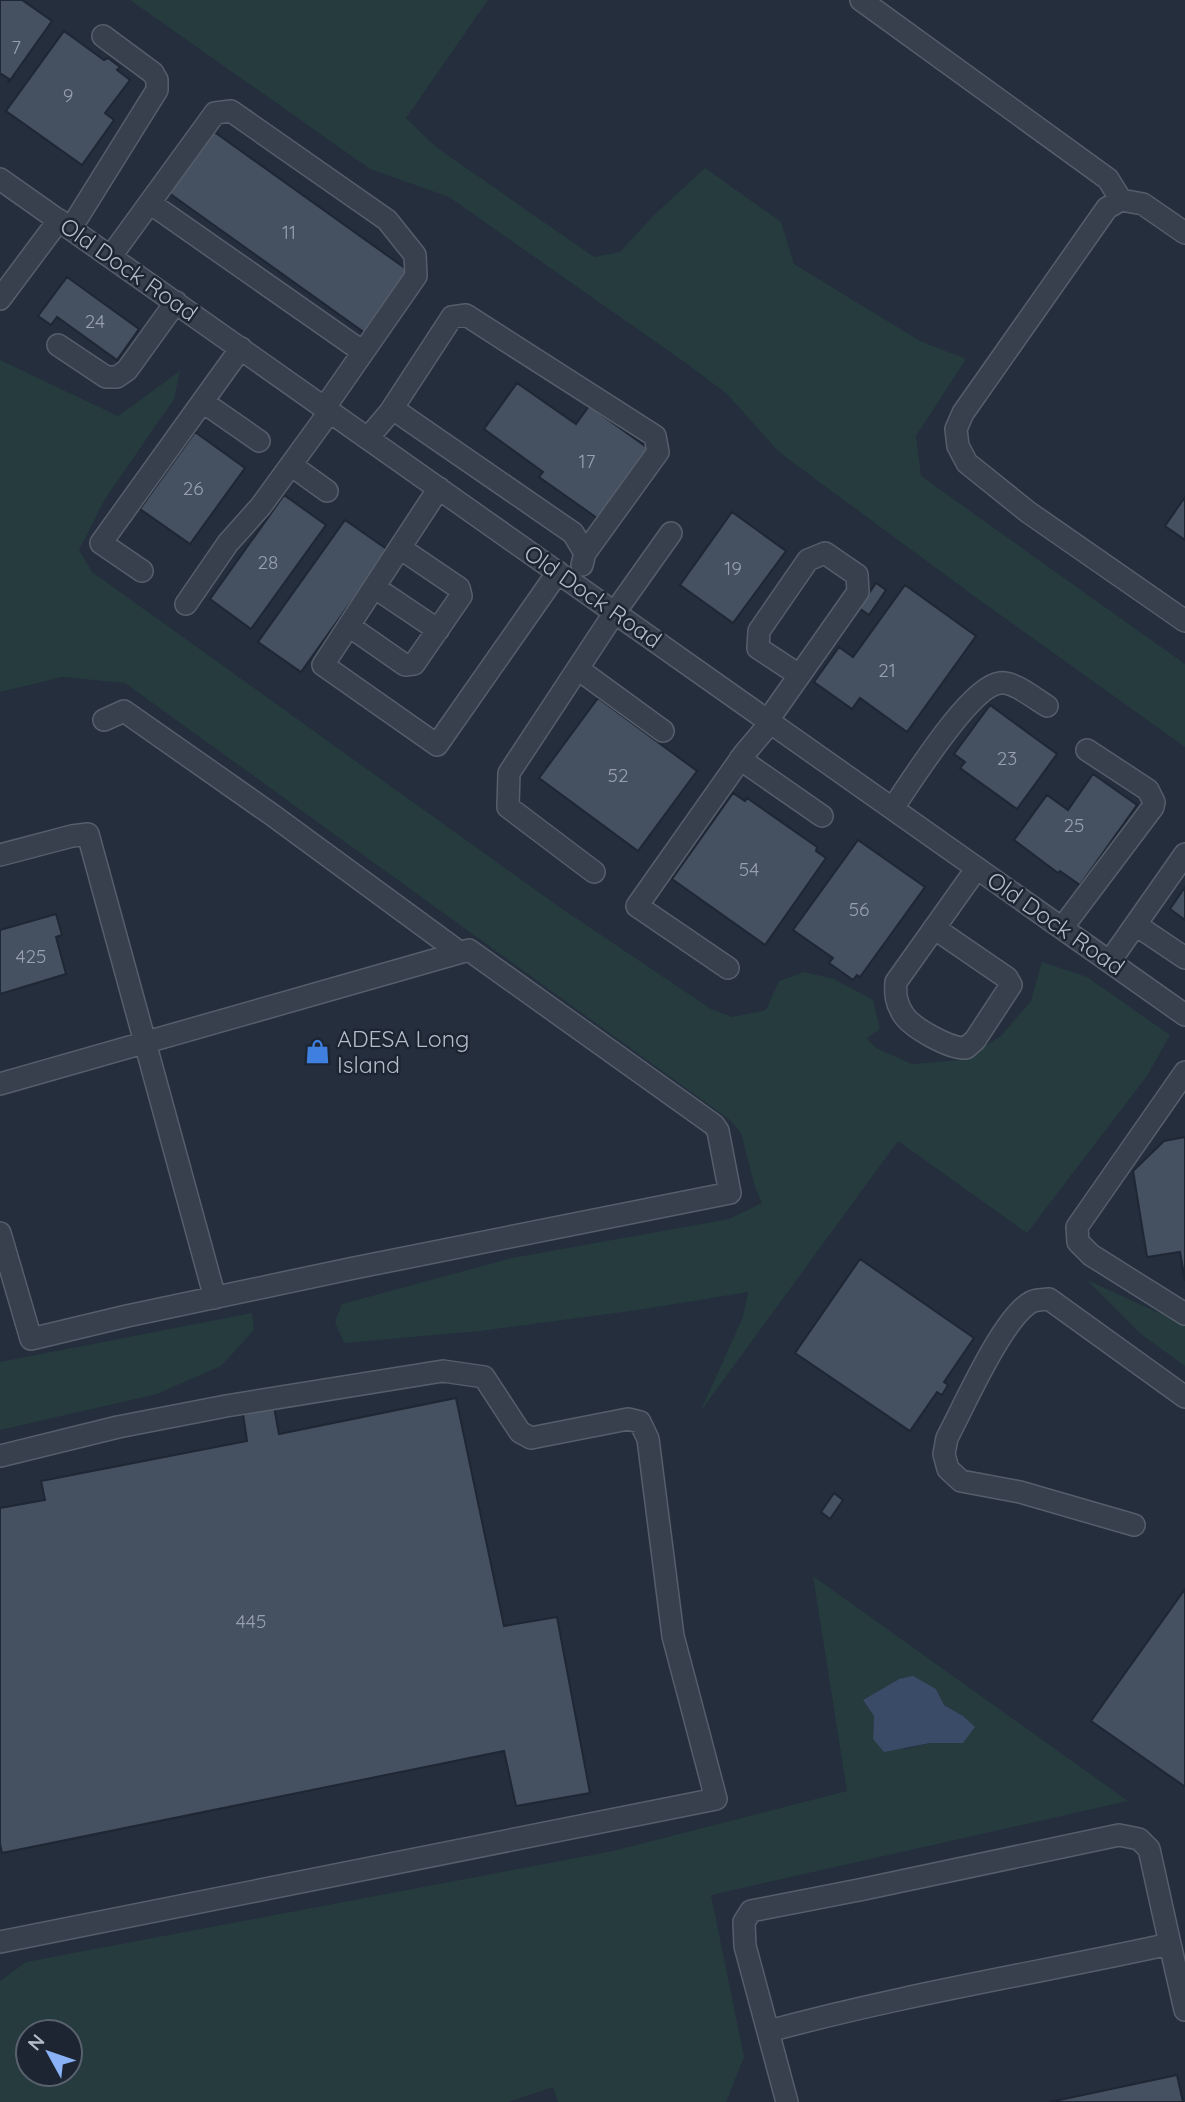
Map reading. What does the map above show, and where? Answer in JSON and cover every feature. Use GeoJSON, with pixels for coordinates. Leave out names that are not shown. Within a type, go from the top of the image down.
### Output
{"type":"FeatureCollection","features":[{"type":"Feature","properties":{"kind":"street"},"geometry":{"type":"LineString","coordinates":[[860,0],[1108,179],[1121,201]]}},
{"type":"Feature","properties":{"kind":"street"},"geometry":{"type":"LineString","coordinates":[[0,299],[65,224],[157,90],[157,80],[153,73],[103,36]]}},
{"type":"Feature","properties":{"kind":"street"},"geometry":{"type":"LineString","coordinates":[[111,256],[215,113],[231,111],[387,220],[415,255],[416,276],[363,352],[291,465],[261,506],[228,543],[186,604]]}},
{"type":"Feature","properties":{"kind":"street","name":"Old Dock Road"},"geometry":{"type":"LineString","coordinates":[[0,179],[1185,1015]]}},
{"type":"Feature","properties":{"kind":"street"},"geometry":{"type":"LineString","coordinates":[[1185,233],[1143,204],[1121,201],[1107,208],[963,412],[956,429],[958,446],[967,463],[1028,512],[1185,621]]}},
{"type":"Feature","properties":{"kind":"street"},"geometry":{"type":"LineString","coordinates":[[150,203],[363,352]]}},
{"type":"Feature","properties":{"kind":"street"},"geometry":{"type":"LineString","coordinates":[[58,345],[106,377],[117,377],[127,370],[176,302]]}},
{"type":"Feature","properties":{"kind":"street"},"geometry":{"type":"LineString","coordinates":[[368,438],[390,412],[453,317],[466,315],[655,436],[658,452],[584,553]]}},
{"type":"Feature","properties":{"kind":"street"},"geometry":{"type":"LineString","coordinates":[[142,571],[101,543],[241,348]]}},
{"type":"Feature","properties":{"kind":"street"},"geometry":{"type":"LineString","coordinates":[[203,402],[259,441]]}},
{"type":"Feature","properties":{"kind":"street"},"geometry":{"type":"LineString","coordinates":[[390,412],[397,411],[573,533],[584,553],[584,563],[564,576],[437,745],[323,665],[439,488]]}},
{"type":"Feature","properties":{"kind":"street"},"geometry":{"type":"LineString","coordinates":[[291,465],[327,491]]}},
{"type":"Feature","properties":{"kind":"street"},"geometry":{"type":"LineString","coordinates":[[594,872],[508,807],[509,773],[615,612],[671,533]]}},
{"type":"Feature","properties":{"kind":"street"},"geometry":{"type":"LineString","coordinates":[[349,626],[405,665],[414,664],[461,596],[460,588],[400,548]]}},
{"type":"Feature","properties":{"kind":"street"},"geometry":{"type":"LineString","coordinates":[[728,968],[637,906],[858,592],[858,575],[825,553],[808,560],[759,631],[758,648],[799,675]]}},
{"type":"Feature","properties":{"kind":"street"},"geometry":{"type":"LineString","coordinates":[[374,587],[438,630]]}},
{"type":"Feature","properties":{"kind":"street"},"geometry":{"type":"LineString","coordinates":[[578,669],[663,731]]}},
{"type":"Feature","properties":{"kind":"street"},"geometry":{"type":"LineString","coordinates":[[892,808],[956,719],[984,689],[998,682],[1007,683],[1048,706]]}},
{"type":"Feature","properties":{"kind":"street"},"geometry":{"type":"LineString","coordinates":[[104,720],[124,711],[271,814],[459,952]]}},
{"type":"Feature","properties":{"kind":"street"},"geometry":{"type":"LineString","coordinates":[[1062,928],[1153,807],[1154,802],[1148,790],[1087,750]]}},
{"type":"Feature","properties":{"kind":"street"},"geometry":{"type":"LineString","coordinates":[[740,760],[822,816]]}},
{"type":"Feature","properties":{"kind":"street"},"geometry":{"type":"LineString","coordinates":[[0,855],[88,834],[215,1298]]}},
{"type":"Feature","properties":{"kind":"street"},"geometry":{"type":"LineString","coordinates":[[1110,961],[1185,854]]}},
{"type":"Feature","properties":{"kind":"street"},"geometry":{"type":"LineString","coordinates":[[934,928],[1010,981],[1010,989],[975,1040],[966,1048],[951,1046],[904,1017],[895,992],[896,982],[934,928],[977,867]]}},
{"type":"Feature","properties":{"kind":"street"},"geometry":{"type":"LineString","coordinates":[[1136,925],[1185,958]]}},
{"type":"Feature","properties":{"kind":"street"},"geometry":{"type":"LineString","coordinates":[[0,1084],[469,950],[714,1125],[718,1131],[730,1193],[215,1298],[32,1339],[0,1233]]}},
{"type":"Feature","properties":{"kind":"street"},"geometry":{"type":"LineString","coordinates":[[1185,1072],[1077,1227],[1078,1242],[1091,1255],[1185,1314]]}},
{"type":"Feature","properties":{"kind":"street"},"geometry":{"type":"LineString","coordinates":[[1134,1525],[1020,1492],[961,1481],[948,1469],[944,1454],[947,1438],[995,1346],[1018,1312],[1031,1301],[1049,1299],[1185,1398]]}},
{"type":"Feature","properties":{"kind":"street"},"geometry":{"type":"LineString","coordinates":[[0,1456],[106,1429],[226,1406],[443,1371],[484,1377],[520,1432],[531,1438],[628,1419],[640,1422],[648,1440],[673,1636],[716,1799],[0,1942]]}},
{"type":"Feature","properties":{"kind":"street"},"geometry":{"type":"LineString","coordinates":[[788,2102],[745,1946],[744,1922],[751,1911],[1119,1835],[1130,1836],[1139,1839],[1149,1849],[1185,2010]]}},
{"type":"Feature","properties":{"kind":"street"},"geometry":{"type":"LineString","coordinates":[[769,2031],[841,2011],[1044,1972],[1170,1944]]}},
{"type":"Feature","properties":{"kind":"green space"},"geometry":{"type":"Polygon","coordinates":[[[130,0],[488,0],[406,118],[436,147],[594,257],[620,252],[653,216],[705,168],[781,222],[794,264],[920,341],[966,359],[916,436],[921,476],[1185,664],[1185,747],[780,453],[727,394],[683,361],[449,197],[370,169],[130,0]]]}},
{"type":"Feature","properties":{"kind":"green space"},"geometry":{"type":"Polygon","coordinates":[[[0,360],[118,416],[180,371],[174,399],[105,499],[79,550],[92,572],[558,906],[711,1009],[732,1017],[766,1010],[779,981],[804,972],[834,979],[873,1000],[880,1029],[867,1038],[876,1048],[912,1064],[961,1060],[1000,1037],[1031,1001],[1042,962],[1087,977],[1170,1035],[1147,1076],[1027,1233],[898,1141],[700,1412],[743,1317],[748,1292],[480,1331],[344,1343],[335,1322],[342,1304],[512,1258],[729,1219],[762,1203],[755,1187],[741,1133],[730,1120],[125,683],[62,677],[0,692],[0,360]]]}},
{"type":"Feature","properties":{"kind":"green space"},"geometry":{"type":"Polygon","coordinates":[[[1087,1280],[1185,1325],[1185,1366],[1142,1335],[1087,1280]]]}},
{"type":"Feature","properties":{"kind":"green space"},"geometry":{"type":"Polygon","coordinates":[[[252,1313],[254,1330],[221,1366],[157,1394],[0,1430],[0,1362],[252,1313]]]}},
{"type":"Feature","properties":{"kind":"green space"},"geometry":{"type":"Polygon","coordinates":[[[813,1576],[1128,1801],[711,1895],[744,2057],[726,2102],[558,2102],[553,2087],[508,2102],[0,2102],[0,1981],[26,1962],[613,1851],[847,1791],[813,1576]],[[899,1679],[863,1700],[874,1716],[873,1739],[906,1749],[930,1743],[963,1743],[963,1716],[944,1705],[936,1689],[899,1679]]]}},
{"type":"Feature","properties":{"kind":"water"},"geometry":{"type":"Polygon","coordinates":[[[913,1676],[936,1689],[944,1705],[975,1727],[963,1743],[930,1743],[884,1752],[873,1739],[874,1716],[863,1700],[899,1679],[913,1676]]]}},
{"type":"Feature","properties":{"kind":"building"},"geometry":{"type":"Polygon","coordinates":[[[0,0],[22,0],[52,21],[8,83],[9,79],[0,73],[0,0]]]}},
{"type":"Feature","properties":{"kind":"building"},"geometry":{"type":"Polygon","coordinates":[[[64,31],[104,60],[108,58],[120,67],[117,70],[130,80],[105,113],[114,120],[82,165],[6,111],[64,31]]]}},
{"type":"Feature","properties":{"kind":"building"},"geometry":{"type":"Polygon","coordinates":[[[213,131],[409,271],[365,333],[169,193],[213,131]]]}},
{"type":"Feature","properties":{"kind":"building"},"geometry":{"type":"Polygon","coordinates":[[[67,277],[139,329],[117,360],[57,317],[51,325],[38,316],[67,277]]]}},
{"type":"Feature","properties":{"kind":"building"},"geometry":{"type":"Polygon","coordinates":[[[517,383],[576,424],[589,406],[652,451],[597,518],[539,477],[543,472],[484,429],[517,383]]]}},
{"type":"Feature","properties":{"kind":"building"},"geometry":{"type":"Polygon","coordinates":[[[195,432],[245,468],[190,544],[140,509],[195,432]]]}},
{"type":"Feature","properties":{"kind":"building"},"geometry":{"type":"Polygon","coordinates":[[[284,495],[326,525],[251,629],[210,599],[284,495]]]}},
{"type":"Feature","properties":{"kind":"building"},"geometry":{"type":"Polygon","coordinates":[[[1185,497],[1185,540],[1165,526],[1185,497]]]}},
{"type":"Feature","properties":{"kind":"building"},"geometry":{"type":"Polygon","coordinates":[[[732,512],[786,551],[733,623],[680,585],[732,512]]]}},
{"type":"Feature","properties":{"kind":"building"},"geometry":{"type":"Polygon","coordinates":[[[345,520],[388,550],[301,672],[258,642],[345,520]]]}},
{"type":"Feature","properties":{"kind":"building"},"geometry":{"type":"Polygon","coordinates":[[[876,583],[886,590],[869,615],[859,608],[876,583]]]}},
{"type":"Feature","properties":{"kind":"building"},"geometry":{"type":"Polygon","coordinates":[[[905,585],[976,636],[907,732],[860,698],[852,709],[814,682],[839,647],[853,657],[905,585]]]}},
{"type":"Feature","properties":{"kind":"building"},"geometry":{"type":"Polygon","coordinates":[[[598,698],[697,771],[638,851],[539,778],[598,698]]]}},
{"type":"Feature","properties":{"kind":"building"},"geometry":{"type":"Polygon","coordinates":[[[990,705],[1057,754],[1017,809],[960,768],[965,762],[954,754],[990,705]]]}},
{"type":"Feature","properties":{"kind":"building"},"geometry":{"type":"Polygon","coordinates":[[[1093,774],[1137,805],[1080,885],[1060,871],[1058,873],[1014,840],[1047,795],[1068,810],[1093,774]]]}},
{"type":"Feature","properties":{"kind":"building"},"geometry":{"type":"Polygon","coordinates":[[[733,793],[745,801],[747,798],[817,847],[816,851],[826,858],[765,945],[672,879],[733,793]]]}},
{"type":"Feature","properties":{"kind":"building"},"geometry":{"type":"Polygon","coordinates":[[[858,840],[925,887],[860,977],[857,975],[853,980],[829,963],[833,958],[793,930],[858,840]]]}},
{"type":"Feature","properties":{"kind":"building"},"geometry":{"type":"Polygon","coordinates":[[[1185,887],[1185,920],[1170,909],[1185,887]]]}},
{"type":"Feature","properties":{"kind":"building"},"geometry":{"type":"Polygon","coordinates":[[[56,914],[62,935],[56,937],[66,974],[0,994],[0,930],[56,914]]]}},
{"type":"Feature","properties":{"kind":"building"},"geometry":{"type":"Polygon","coordinates":[[[1185,1137],[1185,1281],[1180,1252],[1147,1257],[1133,1171],[1164,1141],[1185,1137]]]}},
{"type":"Feature","properties":{"kind":"building"},"geometry":{"type":"Polygon","coordinates":[[[860,1259],[974,1338],[944,1382],[948,1385],[942,1395],[937,1392],[910,1431],[795,1353],[860,1259]]]}},
{"type":"Feature","properties":{"kind":"building"},"geometry":{"type":"Polygon","coordinates":[[[456,1398],[504,1626],[557,1617],[590,1793],[516,1806],[504,1751],[2,1853],[0,1508],[45,1500],[41,1481],[247,1441],[243,1414],[274,1407],[279,1434],[456,1398]]]}},
{"type":"Feature","properties":{"kind":"building"},"geometry":{"type":"Polygon","coordinates":[[[834,1493],[843,1500],[830,1519],[821,1512],[834,1493]]]}},
{"type":"Feature","properties":{"kind":"building"},"geometry":{"type":"Polygon","coordinates":[[[1185,1589],[1185,1785],[1184,1786],[1091,1721],[1185,1589]]]}},
{"type":"Feature","properties":{"kind":"building"},"geometry":{"type":"Polygon","coordinates":[[[1177,2075],[1183,2102],[1050,2102],[1177,2075]]]}},
{"type":"Feature","properties":{"kind":"place","name":"ADESA Long Island"},"geometry":{"type":"Point","coordinates":[317,1051]}}]}
